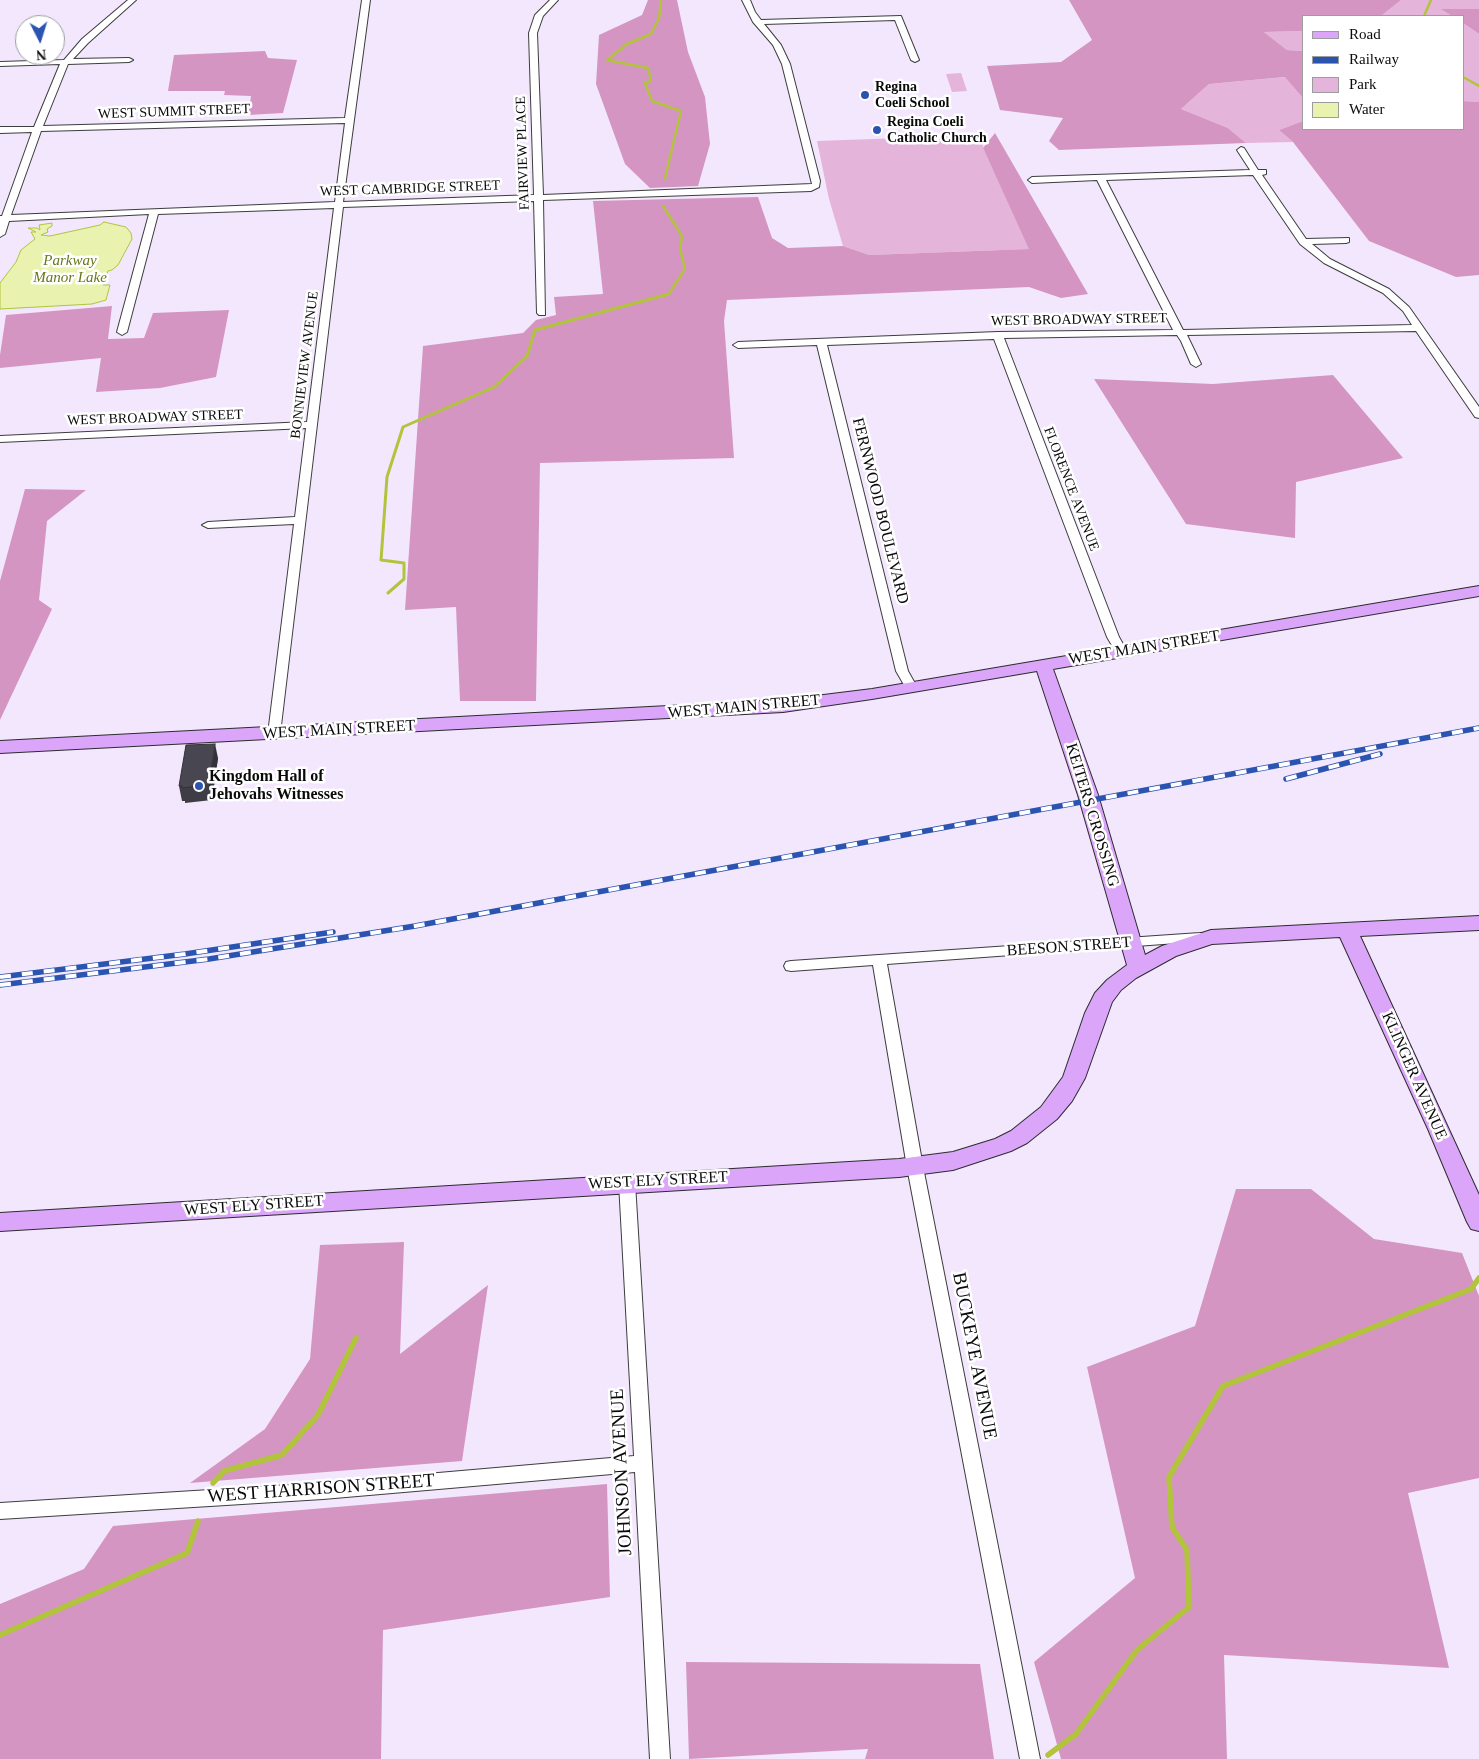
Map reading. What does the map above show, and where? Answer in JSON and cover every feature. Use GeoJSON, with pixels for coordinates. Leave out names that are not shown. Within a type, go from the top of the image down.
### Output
{"type":"FeatureCollection","features":[{"type":"Feature","properties":{"kind":"street"},"geometry":{"type":"LineString","coordinates":[[65,63],[85,41],[132,0]]}},
{"type":"Feature","properties":{"kind":"street","name":"BONNIEVIEW AVENUE"},"geometry":{"type":"LineString","coordinates":[[274,734],[349,120],[366,0]]}},
{"type":"Feature","properties":{"kind":"street","name":"FAIRVIEW PLACE"},"geometry":{"type":"LineString","coordinates":[[542,313],[533,33],[536,20],[554,0]]}},
{"type":"Feature","properties":{"kind":"street"},"geometry":{"type":"LineString","coordinates":[[746,0],[757,22],[898,18],[915,60]]}},
{"type":"Feature","properties":{"kind":"street","name":"WEST CAMBRIDGE STREET"},"geometry":{"type":"LineString","coordinates":[[2,217],[800,190],[813,188],[816,181],[786,64],[777,45],[757,22]]}},
{"type":"Feature","properties":{"kind":"street"},"geometry":{"type":"LineString","coordinates":[[65,63],[129,60]]}},
{"type":"Feature","properties":{"kind":"street"},"geometry":{"type":"LineString","coordinates":[[0,64],[15,64]]}},
{"type":"Feature","properties":{"kind":"street"},"geometry":{"type":"LineString","coordinates":[[0,234],[2,217],[64,65]]}},
{"type":"Feature","properties":{"kind":"street","name":"WEST SUMMIT STREET"},"geometry":{"type":"LineString","coordinates":[[0,130],[349,120]]}},
{"type":"Feature","properties":{"kind":"street"},"geometry":{"type":"LineString","coordinates":[[1241,150],[1303,242],[1328,261],[1391,294],[1406,309],[1479,414]]}},
{"type":"Feature","properties":{"kind":"street"},"geometry":{"type":"LineString","coordinates":[[1032,180],[1267,172]]}},
{"type":"Feature","properties":{"kind":"street"},"geometry":{"type":"LineString","coordinates":[[1100,177],[1180,332],[1186,340],[1196,364]]}},
{"type":"Feature","properties":{"kind":"street"},"geometry":{"type":"LineString","coordinates":[[122,332],[154,212]]}},
{"type":"Feature","properties":{"kind":"street"},"geometry":{"type":"LineString","coordinates":[[1303,242],[1346,240]]}},
{"type":"Feature","properties":{"kind":"street","name":"WEST BROADWAY STREET"},"geometry":{"type":"LineString","coordinates":[[738,345],[998,335],[1281,332],[1420,328]]}},
{"type":"Feature","properties":{"kind":"street","name":"FLORENCE AVENUE"},"geometry":{"type":"LineString","coordinates":[[998,335],[1120,651]]}},
{"type":"Feature","properties":{"kind":"street","name":"FERNWOOD BOULEVARD"},"geometry":{"type":"LineString","coordinates":[[821,342],[902,671],[911,687]]}},
{"type":"Feature","properties":{"kind":"street","name":"WEST BROADWAY STREET"},"geometry":{"type":"LineString","coordinates":[[0,439],[311,425]]}},
{"type":"Feature","properties":{"kind":"street"},"geometry":{"type":"LineString","coordinates":[[208,525],[300,520]]}},
{"type":"Feature","properties":{"kind":"street","name":"WEST MAIN STREET"},"geometry":{"type":"LineString","coordinates":[[0,747],[760,708],[824,701],[911,687],[1479,592]]}},
{"type":"Feature","properties":{"kind":"street","name":"KEITERS CROSSING"},"geometry":{"type":"LineString","coordinates":[[1043,664],[1088,795],[1138,967]]}},
{"type":"Feature","properties":{"kind":"street","name":"BEESON STREET"},"geometry":{"type":"LineString","coordinates":[[791,966],[1211,937],[1479,923]]}},
{"type":"Feature","properties":{"kind":"street","name":"KLINGER AVENUE"},"geometry":{"type":"LineString","coordinates":[[1347,930],[1440,1129],[1479,1222]]}},
{"type":"Feature","properties":{"kind":"street","name":"WEST ELY STREET"},"geometry":{"type":"LineString","coordinates":[[0,1222],[915,1167],[953,1161],[1003,1145],[1019,1136],[1049,1113],[1064,1095],[1074,1078],[1096,1014],[1103,998],[1114,985],[1138,967],[1169,952],[1211,937]]}},
{"type":"Feature","properties":{"kind":"street","name":"BUCKEYE AVENUE"},"geometry":{"type":"LineString","coordinates":[[878,961],[915,1167],[1030,1759]]}},
{"type":"Feature","properties":{"kind":"street","name":"JOHNSON AVENUE"},"geometry":{"type":"LineString","coordinates":[[627,1183],[660,1759]]}},
{"type":"Feature","properties":{"kind":"street","name":"WEST HARRISON STREET"},"geometry":{"type":"LineString","coordinates":[[0,1511],[323,1491],[643,1463]]}},
{"type":"Feature","properties":{"kind":"green space"},"geometry":{"type":"Polygon","coordinates":[[[1401,0],[1479,0],[1479,9],[1442,9],[1451,15],[1382,15],[1401,0]]]}},
{"type":"Feature","properties":{"kind":"green space"},"geometry":{"type":"Polygon","coordinates":[[[1464,24],[1479,34],[1479,102],[1464,101],[1464,24]]]}},
{"type":"Feature","properties":{"kind":"green space"},"geometry":{"type":"Polygon","coordinates":[[[1302,31],[1302,51],[1287,50],[1264,32],[1302,31]]]}},
{"type":"Feature","properties":{"kind":"green space"},"geometry":{"type":"Polygon","coordinates":[[[961,73],[967,91],[952,92],[946,74],[961,73]]]}},
{"type":"Feature","properties":{"kind":"green space"},"geometry":{"type":"Polygon","coordinates":[[[1286,77],[1302,97],[1302,121],[1279,130],[1293,142],[1246,143],[1228,128],[1181,109],[1209,84],[1286,77]]]}},
{"type":"Feature","properties":{"kind":"green space"},"geometry":{"type":"Polygon","coordinates":[[[984,135],[983,148],[1030,249],[869,255],[843,246],[829,199],[817,141],[984,135]]]}},
{"type":"Feature","properties":{"kind":"shaded area"},"geometry":{"type":"Polygon","coordinates":[[[648,0],[677,0],[688,52],[705,97],[710,144],[698,186],[650,188],[625,164],[596,84],[599,35],[642,15],[648,0]]]}},
{"type":"Feature","properties":{"kind":"shaded area"},"geometry":{"type":"Polygon","coordinates":[[[1069,0],[1401,0],[1382,15],[1302,15],[1302,31],[1264,32],[1287,50],[1302,51],[1302,97],[1285,77],[1209,84],[1181,109],[1228,128],[1246,143],[1059,150],[1049,141],[1063,118],[1000,110],[987,66],[1061,62],[1092,40],[1069,0]]]}},
{"type":"Feature","properties":{"kind":"shaded area"},"geometry":{"type":"Polygon","coordinates":[[[1441,9],[1479,9],[1479,34],[1464,24],[1464,15],[1450,15],[1441,9]]]}},
{"type":"Feature","properties":{"kind":"shaded area"},"geometry":{"type":"Polygon","coordinates":[[[265,51],[268,58],[297,60],[283,113],[248,115],[251,96],[224,95],[225,91],[168,91],[174,55],[265,51]]]}},
{"type":"Feature","properties":{"kind":"shaded area"},"geometry":{"type":"Polygon","coordinates":[[[1464,101],[1479,102],[1479,275],[1456,277],[1369,241],[1293,142],[1279,130],[1302,121],[1302,130],[1464,130],[1464,101]]]}},
{"type":"Feature","properties":{"kind":"shaded area"},"geometry":{"type":"Polygon","coordinates":[[[995,133],[1088,294],[1061,298],[1029,287],[727,300],[724,321],[734,458],[540,463],[536,701],[460,701],[456,607],[405,610],[423,346],[523,333],[536,320],[556,315],[554,297],[603,294],[593,201],[758,197],[772,238],[788,248],[843,246],[869,255],[1029,249],[983,148],[995,133]]]}},
{"type":"Feature","properties":{"kind":"shaded area"},"geometry":{"type":"Polygon","coordinates":[[[112,306],[108,339],[144,338],[153,313],[229,310],[216,377],[160,388],[96,392],[101,358],[0,368],[6,315],[112,306]]]}},
{"type":"Feature","properties":{"kind":"shaded area"},"geometry":{"type":"Polygon","coordinates":[[[1333,375],[1403,458],[1296,482],[1295,538],[1186,524],[1094,379],[1213,384],[1333,375]]]}},
{"type":"Feature","properties":{"kind":"shaded area"},"geometry":{"type":"Polygon","coordinates":[[[25,489],[86,490],[47,521],[39,600],[52,609],[0,720],[0,581],[25,489]]]}},
{"type":"Feature","properties":{"kind":"shaded area"},"geometry":{"type":"Polygon","coordinates":[[[1236,1189],[1311,1189],[1374,1239],[1462,1253],[1479,1296],[1479,1478],[1408,1493],[1449,1668],[1224,1655],[1227,1759],[1061,1759],[1034,1662],[1135,1578],[1087,1367],[1195,1326],[1236,1189]]]}},
{"type":"Feature","properties":{"kind":"shaded area"},"geometry":{"type":"Polygon","coordinates":[[[404,1242],[400,1354],[488,1285],[462,1461],[190,1483],[265,1429],[310,1359],[320,1245],[404,1242]]]}},
{"type":"Feature","properties":{"kind":"shaded area"},"geometry":{"type":"Polygon","coordinates":[[[607,1484],[610,1597],[383,1630],[381,1759],[0,1759],[0,1604],[84,1569],[113,1526],[607,1484]]]}},
{"type":"Feature","properties":{"kind":"shaded area"},"geometry":{"type":"Polygon","coordinates":[[[686,1662],[980,1664],[994,1759],[865,1759],[868,1749],[689,1759],[686,1662]]]}},
{"type":"Feature","properties":{"kind":"water","name":"Parkway Manor Lake"},"geometry":{"type":"Polygon","coordinates":[[[104,222],[126,227],[131,233],[132,239],[118,265],[108,271],[103,285],[110,285],[106,300],[92,304],[0,309],[0,283],[16,262],[21,250],[35,239],[31,232],[36,232],[28,228],[40,230],[39,225],[52,223],[52,226],[47,229],[48,232],[41,235],[50,236],[100,225],[104,222]]]}},
{"type":"Feature","properties":{"kind":"building"},"geometry":{"type":"Polygon","coordinates":[[[215,744],[209,785],[182,788],[182,786],[179,786],[186,745],[215,744]]]}},
{"type":"Feature","properties":{"kind":"waterway"},"geometry":{"type":"LineString","coordinates":[[661,0],[659,18],[651,34],[627,44],[607,60],[648,68],[651,81],[645,83],[652,101],[681,111],[665,178]]}},
{"type":"Feature","properties":{"kind":"waterway"},"geometry":{"type":"LineString","coordinates":[[1424,15],[1431,0]]}},
{"type":"Feature","properties":{"kind":"waterway"},"geometry":{"type":"LineString","coordinates":[[1464,78],[1479,86]]}},
{"type":"Feature","properties":{"kind":"waterway"},"geometry":{"type":"LineString","coordinates":[[663,206],[682,236],[680,248],[685,269],[670,292]]}},
{"type":"Feature","properties":{"kind":"waterway"},"geometry":{"type":"LineString","coordinates":[[388,593],[404,579],[404,563],[381,560],[387,477],[403,427],[494,387],[527,356],[535,330],[669,294],[671,291]]}},
{"type":"Feature","properties":{"kind":"waterway"},"geometry":{"type":"LineString","coordinates":[[1048,1755],[1076,1734],[1137,1650],[1189,1607],[1187,1550],[1172,1527],[1169,1477],[1223,1386],[1471,1289],[1479,1278]]}},
{"type":"Feature","properties":{"kind":"waterway"},"geometry":{"type":"LineString","coordinates":[[213,1483],[224,1471],[282,1455],[318,1415],[356,1338]]}},
{"type":"Feature","properties":{"kind":"waterway"},"geometry":{"type":"LineString","coordinates":[[0,1635],[187,1553],[198,1521]]}},
{"type":"Feature","properties":{"kind":"railway"},"geometry":{"type":"LineString","coordinates":[[0,985],[209,959],[415,926],[1479,728]]}},
{"type":"Feature","properties":{"kind":"railway"},"geometry":{"type":"LineString","coordinates":[[1286,779],[1380,754]]}},
{"type":"Feature","properties":{"kind":"railway"},"geometry":{"type":"LineString","coordinates":[[0,977],[185,954],[333,932]]}},
{"type":"Feature","properties":{"kind":"place","name":"Regina Coeli School"},"geometry":{"type":"Point","coordinates":[865,95]}},
{"type":"Feature","properties":{"kind":"place","name":"Regina Coeli Catholic Church"},"geometry":{"type":"Point","coordinates":[877,130]}},
{"type":"Feature","properties":{"kind":"place","name":"Kingdom Hall of Jehovahs Witnesses"},"geometry":{"type":"Point","coordinates":[199,786]}}]}
